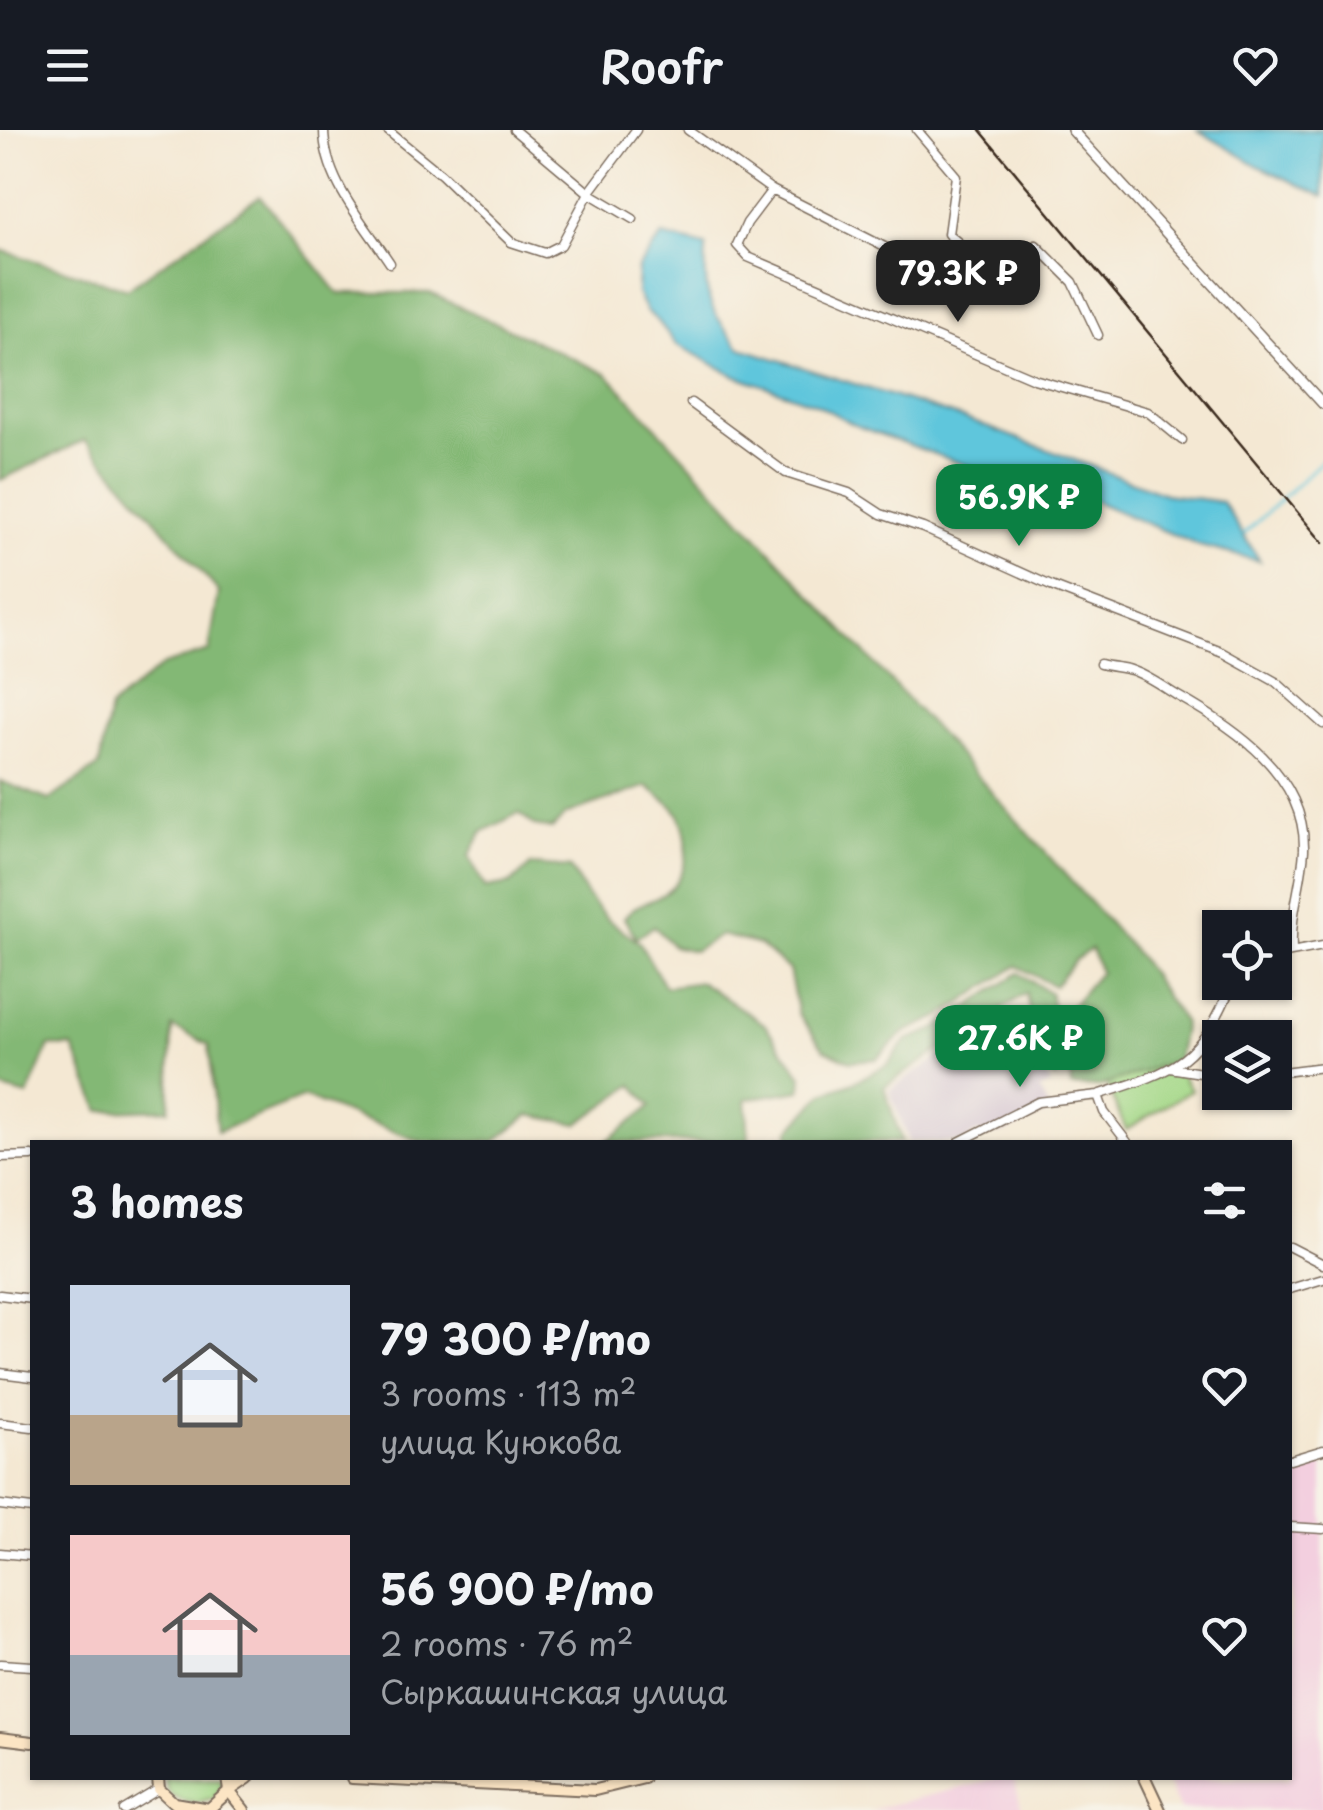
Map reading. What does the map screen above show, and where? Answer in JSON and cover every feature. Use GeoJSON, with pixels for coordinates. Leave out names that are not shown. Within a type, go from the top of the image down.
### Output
{"type":"FeatureCollection","features":[{"type":"Feature","properties":{"kind":"main road"},"geometry":{"type":"LineString","coordinates":[[0,1738],[30,1742]]}},
{"type":"Feature","properties":{"kind":"main road"},"geometry":{"type":"LineString","coordinates":[[227,1780],[229,1791],[244,1810]]}},
{"type":"Feature","properties":{"kind":"main road"},"geometry":{"type":"LineString","coordinates":[[157,1782],[174,1804],[209,1809],[245,1780]]}},
{"type":"Feature","properties":{"kind":"main road"},"geometry":{"type":"LineString","coordinates":[[393,1780],[596,1790],[636,1780]]}},
{"type":"Feature","properties":{"kind":"main road"},"geometry":{"type":"LineString","coordinates":[[1146,1780],[1160,1810]]}},
{"type":"Feature","properties":{"kind":"street"},"geometry":{"type":"LineString","coordinates":[[324,130],[326,159],[334,178],[390,263]]}},
{"type":"Feature","properties":{"kind":"street"},"geometry":{"type":"LineString","coordinates":[[387,130],[442,175],[511,242],[545,253],[561,244],[589,193],[636,130]]}},
{"type":"Feature","properties":{"kind":"street"},"geometry":{"type":"LineString","coordinates":[[514,130],[589,193],[633,219]]}},
{"type":"Feature","properties":{"kind":"street"},"geometry":{"type":"LineString","coordinates":[[688,130],[772,190],[924,267]]}},
{"type":"Feature","properties":{"kind":"street"},"geometry":{"type":"LineString","coordinates":[[917,130],[956,176],[948,234],[991,270],[1036,245],[1072,282],[1098,335]]}},
{"type":"Feature","properties":{"kind":"street"},"geometry":{"type":"LineString","coordinates":[[1072,130],[1323,404]]}},
{"type":"Feature","properties":{"kind":"street"},"geometry":{"type":"LineString","coordinates":[[772,190],[747,223],[737,245],[748,257],[1034,378],[1148,412],[1182,440]]}},
{"type":"Feature","properties":{"kind":"street"},"geometry":{"type":"LineString","coordinates":[[691,403],[786,473],[850,492],[881,514],[923,528],[1051,586],[1224,652],[1276,682],[1323,724]]}},
{"type":"Feature","properties":{"kind":"street"},"geometry":{"type":"LineString","coordinates":[[1100,664],[1132,670],[1222,720],[1249,741],[1287,790],[1299,816],[1304,850],[1292,916]]}},
{"type":"Feature","properties":{"kind":"street"},"geometry":{"type":"LineString","coordinates":[[1292,950],[1323,946]]}},
{"type":"Feature","properties":{"kind":"street"},"geometry":{"type":"LineString","coordinates":[[963,1140],[1038,1102],[1098,1094],[1170,1068],[1189,1056],[1218,1019],[1226,1000]]}},
{"type":"Feature","properties":{"kind":"street"},"geometry":{"type":"LineString","coordinates":[[1292,1071],[1323,1067]]}},
{"type":"Feature","properties":{"kind":"street"},"geometry":{"type":"LineString","coordinates":[[1170,1068],[1202,1073]]}},
{"type":"Feature","properties":{"kind":"street"},"geometry":{"type":"LineString","coordinates":[[1098,1094],[1104,1112],[1125,1140]]}},
{"type":"Feature","properties":{"kind":"street"},"geometry":{"type":"LineString","coordinates":[[0,1157],[30,1156]]}},
{"type":"Feature","properties":{"kind":"street"},"geometry":{"type":"LineString","coordinates":[[1292,1249],[1323,1264]]}},
{"type":"Feature","properties":{"kind":"street"},"geometry":{"type":"LineString","coordinates":[[1292,1289],[1323,1279]]}},
{"type":"Feature","properties":{"kind":"street"},"geometry":{"type":"LineString","coordinates":[[0,1295],[30,1299]]}},
{"type":"Feature","properties":{"kind":"street"},"geometry":{"type":"LineString","coordinates":[[0,1373],[30,1376]]}},
{"type":"Feature","properties":{"kind":"street"},"geometry":{"type":"LineString","coordinates":[[0,1423],[30,1427]]}},
{"type":"Feature","properties":{"kind":"street"},"geometry":{"type":"LineString","coordinates":[[1292,1459],[1323,1450]]}},
{"type":"Feature","properties":{"kind":"street"},"geometry":{"type":"LineString","coordinates":[[0,1506],[30,1508]]}},
{"type":"Feature","properties":{"kind":"street"},"geometry":{"type":"LineString","coordinates":[[1292,1527],[1323,1529]]}},
{"type":"Feature","properties":{"kind":"street"},"geometry":{"type":"LineString","coordinates":[[0,1553],[30,1556]]}},
{"type":"Feature","properties":{"kind":"street"},"geometry":{"type":"LineString","coordinates":[[0,1664],[30,1666]]}},
{"type":"Feature","properties":{"kind":"street"},"geometry":{"type":"LineString","coordinates":[[124,1810],[157,1782]]}},
{"type":"Feature","properties":{"kind":"shaded area"},"geometry":{"type":"Polygon","coordinates":[[[1006,1013],[1051,1084],[1039,1089],[1051,1111],[1002,1134],[976,1133],[966,1140],[908,1140],[889,1090],[1006,1013]]]}},
{"type":"Feature","properties":{"kind":"shaded area"},"geometry":{"type":"Polygon","coordinates":[[[1323,1464],[1323,1810],[1180,1810],[1166,1780],[1292,1780],[1292,1472],[1323,1464]]]}},
{"type":"Feature","properties":{"kind":"shaded area"},"geometry":{"type":"Polygon","coordinates":[[[992,1780],[1014,1780],[1022,1810],[870,1810],[992,1780]]]}},
{"type":"Feature","properties":{"kind":"green space"},"geometry":{"type":"Polygon","coordinates":[[[260,196],[338,293],[430,293],[607,374],[1139,957],[1184,1023],[1177,1060],[1099,1087],[1071,1086],[1067,1011],[1100,972],[1091,949],[1075,960],[1054,986],[1017,966],[943,1015],[905,1032],[876,1059],[850,1061],[824,1049],[798,1014],[789,970],[760,945],[721,935],[694,951],[673,946],[654,926],[636,938],[624,918],[672,887],[686,857],[685,834],[678,813],[647,786],[565,815],[552,829],[535,826],[519,813],[482,832],[469,856],[485,888],[510,884],[531,865],[570,868],[607,919],[640,943],[665,987],[701,982],[764,1024],[802,1076],[801,1090],[746,1099],[749,1140],[608,1140],[651,1106],[633,1085],[578,1124],[529,1115],[497,1140],[417,1140],[304,1097],[217,1132],[209,1045],[172,1027],[169,1109],[100,1111],[73,1047],[49,1046],[28,1096],[0,1088],[0,781],[49,800],[99,766],[110,708],[163,665],[209,651],[219,592],[85,440],[0,480],[0,250],[127,289],[260,196]]]}},
{"type":"Feature","properties":{"kind":"green space"},"geometry":{"type":"Polygon","coordinates":[[[1019,973],[1050,993],[1058,1046],[1055,1077],[1032,1026],[1026,993],[884,1087],[901,1140],[790,1140],[789,1131],[824,1093],[887,1065],[907,1040],[934,1030],[1019,973]]]}},
{"type":"Feature","properties":{"kind":"green space"},"geometry":{"type":"Polygon","coordinates":[[[1156,1035],[1191,1090],[1126,1130],[1096,1059],[1156,1035]]]}},
{"type":"Feature","properties":{"kind":"green space"},"geometry":{"type":"Polygon","coordinates":[[[164,1780],[221,1780],[222,1785],[215,1798],[199,1802],[176,1798],[164,1780]]]}},
{"type":"Feature","properties":{"kind":"water"},"geometry":{"type":"Polygon","coordinates":[[[1198,130],[1323,130],[1323,196],[1258,166],[1198,130]]]}},
{"type":"Feature","properties":{"kind":"water"},"geometry":{"type":"Polygon","coordinates":[[[662,236],[706,246],[710,301],[741,348],[971,421],[1165,494],[1222,502],[1260,561],[1200,546],[1089,499],[1043,493],[857,426],[814,403],[734,375],[676,344],[646,311],[637,293],[638,268],[662,236]]]}},
{"type":"Feature","properties":{"kind":"waterway"},"geometry":{"type":"LineString","coordinates":[[1244,534],[1323,460]]}},
{"type":"Feature","properties":{"kind":"railway"},"geometry":{"type":"LineString","coordinates":[[980,130],[1323,543]]}}]}
